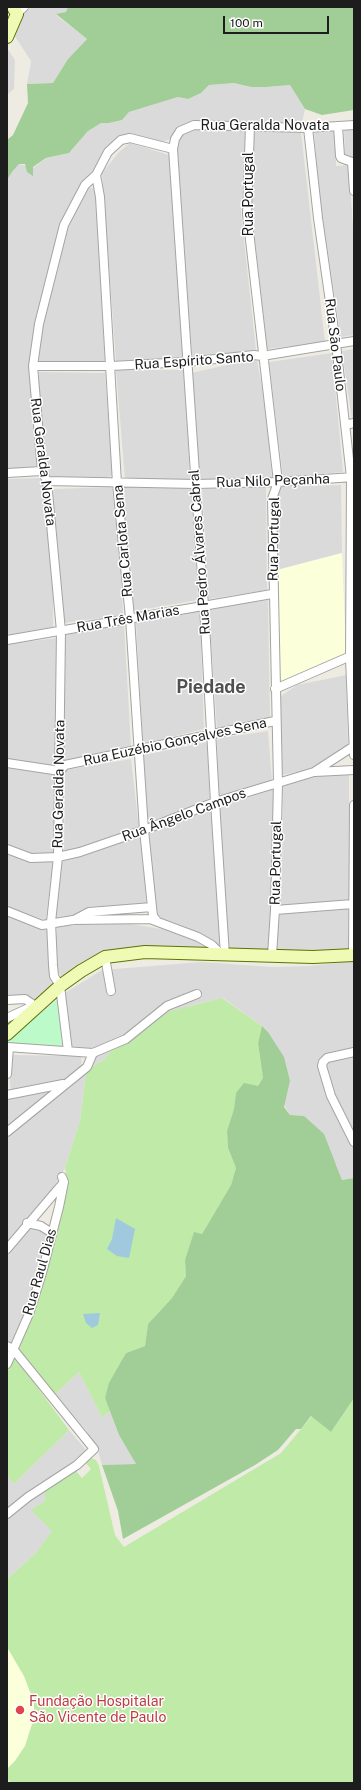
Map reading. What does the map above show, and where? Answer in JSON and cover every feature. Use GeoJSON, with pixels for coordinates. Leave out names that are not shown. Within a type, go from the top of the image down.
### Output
{"type":"FeatureCollection","features":[{"type":"Feature","properties":{"kind":"main road"},"geometry":{"type":"LineString","coordinates":[[7,38],[18,9]]}},
{"type":"Feature","properties":{"kind":"main road"},"geometry":{"type":"LineString","coordinates":[[7,1034],[38,1003],[81,971],[105,957],[144,952],[313,957],[353,955]]}},
{"type":"Feature","properties":{"kind":"street","name":"Rua Geralda Novata"},"geometry":{"type":"LineString","coordinates":[[68,1051],[60,986],[54,976],[51,922],[58,857],[61,631],[47,481],[42,471],[33,366],[39,324],[64,225],[85,185],[96,175],[108,152],[121,140],[130,138],[173,149],[177,134],[194,125],[308,128],[354,125]]}},
{"type":"Feature","properties":{"kind":"street","name":"Rua Portugal"},"geometry":{"type":"LineString","coordinates":[[250,126],[247,214],[262,356],[278,482],[272,499],[272,594],[278,783],[275,910],[272,955]]}},
{"type":"Feature","properties":{"kind":"street"},"geometry":{"type":"LineString","coordinates":[[338,126],[340,156],[341,158],[352,162],[354,192]]}},
{"type":"Feature","properties":{"kind":"street","name":"Rua São Paulo"},"geometry":{"type":"LineString","coordinates":[[308,128],[318,218],[336,344],[352,477],[352,657],[354,755]]}},
{"type":"Feature","properties":{"kind":"street","name":"Rua Pedro Álvares Cabral"},"geometry":{"type":"LineString","coordinates":[[173,149],[204,606],[223,955]]}},
{"type":"Feature","properties":{"kind":"street","name":"Rua Carlota Sena"},"geometry":{"type":"LineString","coordinates":[[96,175],[100,197],[117,483],[130,618],[144,830],[154,920]]}},
{"type":"Feature","properties":{"kind":"street","name":"Rua Espírito Santo"},"geometry":{"type":"LineString","coordinates":[[33,366],[111,366],[187,362],[254,355],[262,356],[354,341]]}},
{"type":"Feature","properties":{"kind":"street"},"geometry":{"type":"LineString","coordinates":[[345,425],[354,423]]}},
{"type":"Feature","properties":{"kind":"street"},"geometry":{"type":"LineString","coordinates":[[7,473],[42,471]]}},
{"type":"Feature","properties":{"kind":"street","name":"Rua Nilo Peçanha"},"geometry":{"type":"LineString","coordinates":[[47,481],[196,484],[278,482],[352,477]]}},
{"type":"Feature","properties":{"kind":"street","name":"Rua Três Marias"},"geometry":{"type":"LineString","coordinates":[[7,640],[272,594]]}},
{"type":"Feature","properties":{"kind":"street"},"geometry":{"type":"LineString","coordinates":[[275,689],[352,657]]}},
{"type":"Feature","properties":{"kind":"street","name":"Rua Euzébio Gonçalves Sena"},"geometry":{"type":"LineString","coordinates":[[60,771],[65,765],[139,749],[211,736],[275,721]]}},
{"type":"Feature","properties":{"kind":"street","name":"Rua Ângelo Campos"},"geometry":{"type":"LineString","coordinates":[[7,849],[31,858],[58,857],[80,852],[144,830],[215,802],[314,772],[354,746]]}},
{"type":"Feature","properties":{"kind":"street"},"geometry":{"type":"LineString","coordinates":[[7,763],[60,771]]}},
{"type":"Feature","properties":{"kind":"street"},"geometry":{"type":"LineString","coordinates":[[314,772],[354,770]]}},
{"type":"Feature","properties":{"kind":"street"},"geometry":{"type":"LineString","coordinates":[[353,955],[354,805]]}},
{"type":"Feature","properties":{"kind":"street"},"geometry":{"type":"LineString","coordinates":[[275,910],[353,904]]}},
{"type":"Feature","properties":{"kind":"street"},"geometry":{"type":"LineString","coordinates":[[73,920],[89,912],[152,907]]}},
{"type":"Feature","properties":{"kind":"street"},"geometry":{"type":"LineString","coordinates":[[7,911],[42,925],[51,922],[73,920],[154,920],[198,937],[212,945],[223,955]]}},
{"type":"Feature","properties":{"kind":"street"},"geometry":{"type":"LineString","coordinates":[[105,957],[111,991]]}},
{"type":"Feature","properties":{"kind":"street"},"geometry":{"type":"LineString","coordinates":[[7,1074],[8,1047],[93,1053],[126,1039],[167,1006],[197,994]]}},
{"type":"Feature","properties":{"kind":"street"},"geometry":{"type":"LineString","coordinates":[[7,1000],[25,999],[38,1003]]}},
{"type":"Feature","properties":{"kind":"street"},"geometry":{"type":"LineString","coordinates":[[7,1018],[38,1003]]}},
{"type":"Feature","properties":{"kind":"street"},"geometry":{"type":"LineString","coordinates":[[354,1052],[327,1058],[323,1062],[322,1066],[331,1096],[354,1142]]}},
{"type":"Feature","properties":{"kind":"street"},"geometry":{"type":"LineString","coordinates":[[7,1132],[87,1067],[93,1053]]}},
{"type":"Feature","properties":{"kind":"street"},"geometry":{"type":"LineString","coordinates":[[7,1095],[66,1083]]}},
{"type":"Feature","properties":{"kind":"street","name":"Rua Raul Dias"},"geometry":{"type":"LineString","coordinates":[[7,1364],[10,1347],[29,1314],[42,1273],[59,1207],[63,1180],[47,1200]]}},
{"type":"Feature","properties":{"kind":"street"},"geometry":{"type":"LineString","coordinates":[[7,1248],[47,1200],[54,1202],[59,1207]]}},
{"type":"Feature","properties":{"kind":"street"},"geometry":{"type":"LineString","coordinates":[[27,1223],[41,1226],[52,1233]]}},
{"type":"Feature","properties":{"kind":"street"},"geometry":{"type":"LineString","coordinates":[[7,1514],[28,1497],[77,1464],[94,1449],[10,1347]]}},
{"type":"Feature","properties":{"kind":"shaded area"},"geometry":{"type":"Polygon","coordinates":[[[31,7],[68,7],[66,12],[56,15],[87,39],[68,59],[53,83],[27,84],[31,61],[14,35],[20,18],[31,7]]]}},
{"type":"Feature","properties":{"kind":"shaded area"},"geometry":{"type":"Polygon","coordinates":[[[7,48],[15,60],[14,89],[7,95],[7,48]]]}},
{"type":"Feature","properties":{"kind":"shaded area"},"geometry":{"type":"Polygon","coordinates":[[[234,83],[251,87],[290,85],[305,109],[302,123],[193,122],[171,139],[162,142],[129,136],[109,148],[78,191],[60,227],[46,277],[34,331],[30,368],[37,467],[7,470],[7,180],[19,164],[33,168],[47,158],[69,153],[89,130],[101,123],[122,120],[129,112],[178,97],[188,99],[201,93],[209,85],[234,83]]]}},
{"type":"Feature","properties":{"kind":"shaded area"},"geometry":{"type":"Polygon","coordinates":[[[246,128],[241,213],[256,350],[192,357],[177,148],[179,139],[185,132],[196,130],[246,128]]]}},
{"type":"Feature","properties":{"kind":"shaded area"},"geometry":{"type":"Polygon","coordinates":[[[344,129],[354,129],[354,162],[353,157],[345,157],[344,129]]]}},
{"type":"Feature","properties":{"kind":"shaded area"},"geometry":{"type":"Polygon","coordinates":[[[335,131],[336,166],[349,165],[354,243],[354,335],[341,337],[320,200],[314,133],[335,131]]]}},
{"type":"Feature","properties":{"kind":"shaded area"},"geometry":{"type":"Polygon","coordinates":[[[254,132],[301,132],[325,342],[267,349],[251,205],[254,132]]]}},
{"type":"Feature","properties":{"kind":"shaded area"},"geometry":{"type":"Polygon","coordinates":[[[130,143],[169,155],[171,162],[182,325],[182,358],[116,361],[102,173],[119,152],[130,143]]]}},
{"type":"Feature","properties":{"kind":"shaded area"},"geometry":{"type":"Polygon","coordinates":[[[89,187],[94,189],[97,205],[105,362],[38,364],[42,319],[62,243],[71,216],[89,187]]]}},
{"type":"Feature","properties":{"kind":"shaded area"},"geometry":{"type":"Polygon","coordinates":[[[354,349],[354,419],[352,420],[342,351],[354,349]]]}},
{"type":"Feature","properties":{"kind":"shaded area"},"geometry":{"type":"Polygon","coordinates":[[[332,353],[343,472],[283,477],[269,362],[332,353]]]}},
{"type":"Feature","properties":{"kind":"shaded area"},"geometry":{"type":"Polygon","coordinates":[[[254,359],[257,361],[264,397],[272,478],[200,480],[191,373],[254,359]]]}},
{"type":"Feature","properties":{"kind":"shaded area"},"geometry":{"type":"Polygon","coordinates":[[[116,370],[185,370],[190,480],[125,480],[116,370]]]}},
{"type":"Feature","properties":{"kind":"shaded area"},"geometry":{"type":"Polygon","coordinates":[[[39,372],[105,373],[113,475],[106,478],[49,477],[39,411],[39,372]]]}},
{"type":"Feature","properties":{"kind":"shaded area"},"geometry":{"type":"Polygon","coordinates":[[[42,478],[48,521],[53,579],[53,627],[9,635],[7,630],[7,479],[42,478]]]}},
{"type":"Feature","properties":{"kind":"shaded area"},"geometry":{"type":"Polygon","coordinates":[[[341,485],[342,553],[277,570],[277,500],[280,487],[341,485]]]}},
{"type":"Feature","properties":{"kind":"shaded area"},"geometry":{"type":"Polygon","coordinates":[[[266,486],[267,590],[209,599],[202,489],[266,486]]]}},
{"type":"Feature","properties":{"kind":"shaded area"},"geometry":{"type":"Polygon","coordinates":[[[112,487],[121,569],[123,615],[64,623],[53,489],[112,487]]]}},
{"type":"Feature","properties":{"kind":"shaded area"},"geometry":{"type":"Polygon","coordinates":[[[123,487],[191,487],[198,600],[134,611],[123,487]]]}},
{"type":"Feature","properties":{"kind":"shaded area"},"geometry":{"type":"Polygon","coordinates":[[[342,553],[346,653],[279,683],[277,570],[342,553]]]}},
{"type":"Feature","properties":{"kind":"shaded area"},"geometry":{"type":"Polygon","coordinates":[[[268,600],[270,717],[217,731],[209,609],[268,600]]]}},
{"type":"Feature","properties":{"kind":"shaded area"},"geometry":{"type":"Polygon","coordinates":[[[200,611],[204,729],[143,744],[136,622],[200,611]]]}},
{"type":"Feature","properties":{"kind":"shaded area"},"geometry":{"type":"Polygon","coordinates":[[[124,624],[131,747],[64,763],[65,635],[124,624]]]}},
{"type":"Feature","properties":{"kind":"shaded area"},"geometry":{"type":"Polygon","coordinates":[[[57,638],[57,767],[7,761],[7,644],[57,638]]]}},
{"type":"Feature","properties":{"kind":"shaded area"},"geometry":{"type":"Polygon","coordinates":[[[346,675],[348,747],[316,768],[282,775],[278,698],[297,685],[346,675]]]}},
{"type":"Feature","properties":{"kind":"shaded area"},"geometry":{"type":"Polygon","coordinates":[[[268,731],[272,781],[219,798],[217,741],[220,738],[268,731]]]}},
{"type":"Feature","properties":{"kind":"shaded area"},"geometry":{"type":"Polygon","coordinates":[[[207,742],[210,798],[179,812],[148,822],[143,755],[207,742]]]}},
{"type":"Feature","properties":{"kind":"shaded area"},"geometry":{"type":"Polygon","coordinates":[[[131,759],[139,829],[67,852],[64,850],[65,770],[131,759]]]}},
{"type":"Feature","properties":{"kind":"shaded area"},"geometry":{"type":"Polygon","coordinates":[[[7,768],[57,775],[53,855],[32,854],[7,845],[7,768]]]}},
{"type":"Feature","properties":{"kind":"shaded area"},"geometry":{"type":"Polygon","coordinates":[[[349,774],[349,901],[279,906],[282,875],[283,786],[317,776],[349,774]]]}},
{"type":"Feature","properties":{"kind":"shaded area"},"geometry":{"type":"Polygon","coordinates":[[[273,789],[273,866],[270,949],[228,949],[219,807],[273,789]]]}},
{"type":"Feature","properties":{"kind":"shaded area"},"geometry":{"type":"Polygon","coordinates":[[[211,810],[218,877],[220,947],[186,927],[156,916],[149,832],[211,810]]]}},
{"type":"Feature","properties":{"kind":"shaded area"},"geometry":{"type":"Polygon","coordinates":[[[140,836],[145,872],[146,903],[89,907],[80,915],[54,917],[61,862],[140,836]]]}},
{"type":"Feature","properties":{"kind":"shaded area"},"geometry":{"type":"Polygon","coordinates":[[[7,853],[53,861],[46,920],[7,908],[7,853]]]}},
{"type":"Feature","properties":{"kind":"shaded area"},"geometry":{"type":"Polygon","coordinates":[[[348,908],[348,952],[276,951],[280,912],[348,908]]]}},
{"type":"Feature","properties":{"kind":"shaded area"},"geometry":{"type":"Polygon","coordinates":[[[7,915],[48,931],[52,989],[35,999],[17,996],[7,997],[7,915]]]}},
{"type":"Feature","properties":{"kind":"shaded area"},"geometry":{"type":"Polygon","coordinates":[[[125,923],[162,929],[209,946],[208,949],[148,948],[63,978],[56,969],[54,954],[57,926],[125,923]]]}},
{"type":"Feature","properties":{"kind":"shaded area"},"geometry":{"type":"Polygon","coordinates":[[[354,961],[354,1178],[342,1180],[336,1164],[304,1116],[290,1115],[284,1105],[290,1081],[268,1032],[223,998],[189,1006],[111,1051],[104,1060],[91,1067],[92,1050],[72,1048],[65,993],[102,970],[201,962],[273,967],[309,966],[354,961]]]}},
{"type":"Feature","properties":{"kind":"shaded area"},"geometry":{"type":"Polygon","coordinates":[[[11,1055],[81,1056],[82,1069],[63,1081],[11,1092],[9,1071],[11,1055]]]}},
{"type":"Feature","properties":{"kind":"shaded area"},"geometry":{"type":"Polygon","coordinates":[[[86,1073],[80,1121],[65,1168],[52,1190],[7,1245],[7,1134],[86,1073]]]}},
{"type":"Feature","properties":{"kind":"shaded area"},"geometry":{"type":"Polygon","coordinates":[[[48,1090],[49,1093],[7,1128],[7,1099],[48,1090]]]}},
{"type":"Feature","properties":{"kind":"shaded area"},"geometry":{"type":"Polygon","coordinates":[[[30,1227],[44,1231],[48,1238],[35,1289],[12,1345],[7,1342],[7,1255],[30,1227]]]}},
{"type":"Feature","properties":{"kind":"shaded area"},"geometry":{"type":"Polygon","coordinates":[[[79,1372],[102,1417],[110,1411],[119,1435],[136,1464],[102,1465],[97,1447],[89,1439],[87,1431],[55,1394],[79,1372]]]}},
{"type":"Feature","properties":{"kind":"shaded area"},"geometry":{"type":"Polygon","coordinates":[[[69,1430],[87,1451],[78,1460],[7,1509],[7,1475],[14,1484],[69,1430]]]}},
{"type":"Feature","properties":{"kind":"shaded area"},"geometry":{"type":"Polygon","coordinates":[[[45,1489],[46,1501],[32,1510],[53,1531],[36,1553],[7,1579],[7,1520],[45,1489]]]}},
{"type":"Feature","properties":{"kind":"shaded area","name":"Fundação Hospitalar São Vicente de Paulo"},"geometry":{"type":"Polygon","coordinates":[[[7,1647],[24,1676],[34,1702],[34,1718],[25,1746],[15,1761],[7,1769],[7,1647]]]}},
{"type":"Feature","properties":{"kind":"green space"},"geometry":{"type":"Polygon","coordinates":[[[68,7],[354,7],[354,110],[322,115],[305,109],[290,85],[251,87],[234,83],[209,85],[201,93],[188,99],[178,97],[129,112],[122,120],[101,123],[88,131],[69,153],[46,158],[33,167],[33,176],[27,172],[25,164],[19,164],[7,180],[7,140],[13,135],[28,103],[27,84],[53,83],[68,59],[87,39],[56,14],[66,12],[68,7]]]}},
{"type":"Feature","properties":{"kind":"green space"},"geometry":{"type":"Polygon","coordinates":[[[222,998],[262,1026],[258,1043],[263,1078],[258,1086],[236,1093],[234,1109],[227,1131],[228,1148],[236,1168],[231,1185],[202,1234],[194,1233],[185,1260],[186,1276],[172,1298],[148,1324],[145,1346],[126,1353],[105,1398],[110,1411],[102,1417],[79,1372],[55,1394],[16,1349],[41,1292],[68,1183],[65,1168],[80,1121],[86,1073],[91,1067],[104,1060],[111,1051],[129,1042],[170,1011],[222,998]]]}},
{"type":"Feature","properties":{"kind":"green space"},"geometry":{"type":"Polygon","coordinates":[[[58,999],[63,1047],[9,1045],[8,1040],[58,999]]]}},
{"type":"Feature","properties":{"kind":"green space"},"geometry":{"type":"Polygon","coordinates":[[[262,1026],[268,1032],[284,1057],[290,1081],[284,1107],[290,1115],[304,1116],[324,1134],[342,1180],[354,1178],[354,1398],[331,1432],[311,1416],[301,1429],[296,1429],[278,1450],[255,1465],[123,1539],[118,1511],[102,1465],[136,1464],[119,1435],[105,1398],[109,1383],[126,1353],[145,1346],[148,1324],[172,1298],[186,1276],[185,1260],[194,1232],[202,1234],[231,1185],[236,1168],[228,1148],[227,1131],[234,1109],[236,1093],[244,1083],[258,1086],[263,1078],[258,1043],[262,1026]]]}},
{"type":"Feature","properties":{"kind":"green space"},"geometry":{"type":"Polygon","coordinates":[[[14,1356],[69,1430],[14,1484],[7,1475],[7,1373],[14,1356]]]}},
{"type":"Feature","properties":{"kind":"green space"},"geometry":{"type":"Polygon","coordinates":[[[354,1398],[354,1783],[12,1783],[7,1779],[7,1769],[15,1761],[25,1746],[34,1718],[34,1702],[24,1676],[7,1647],[7,1579],[36,1553],[52,1531],[31,1510],[45,1501],[45,1489],[76,1471],[82,1478],[91,1469],[85,1462],[91,1458],[96,1460],[99,1466],[115,1535],[124,1547],[281,1453],[312,1416],[331,1432],[354,1398]]]}},
{"type":"Feature","properties":{"kind":"water"},"geometry":{"type":"Polygon","coordinates":[[[116,1218],[135,1229],[129,1258],[117,1256],[107,1249],[112,1239],[116,1218]]]}},
{"type":"Feature","properties":{"kind":"water"},"geometry":{"type":"Polygon","coordinates":[[[100,1313],[98,1325],[92,1328],[86,1323],[83,1314],[100,1313]]]}},
{"type":"Feature","properties":{"kind":"place","name":"Fundação Hospitalar São Vicente de Paulo"},"geometry":{"type":"Point","coordinates":[20,1710]}},
{"type":"Feature","properties":{"kind":"district","name":"Piedade"},"geometry":{"type":"Point","coordinates":[211,687]}}]}
